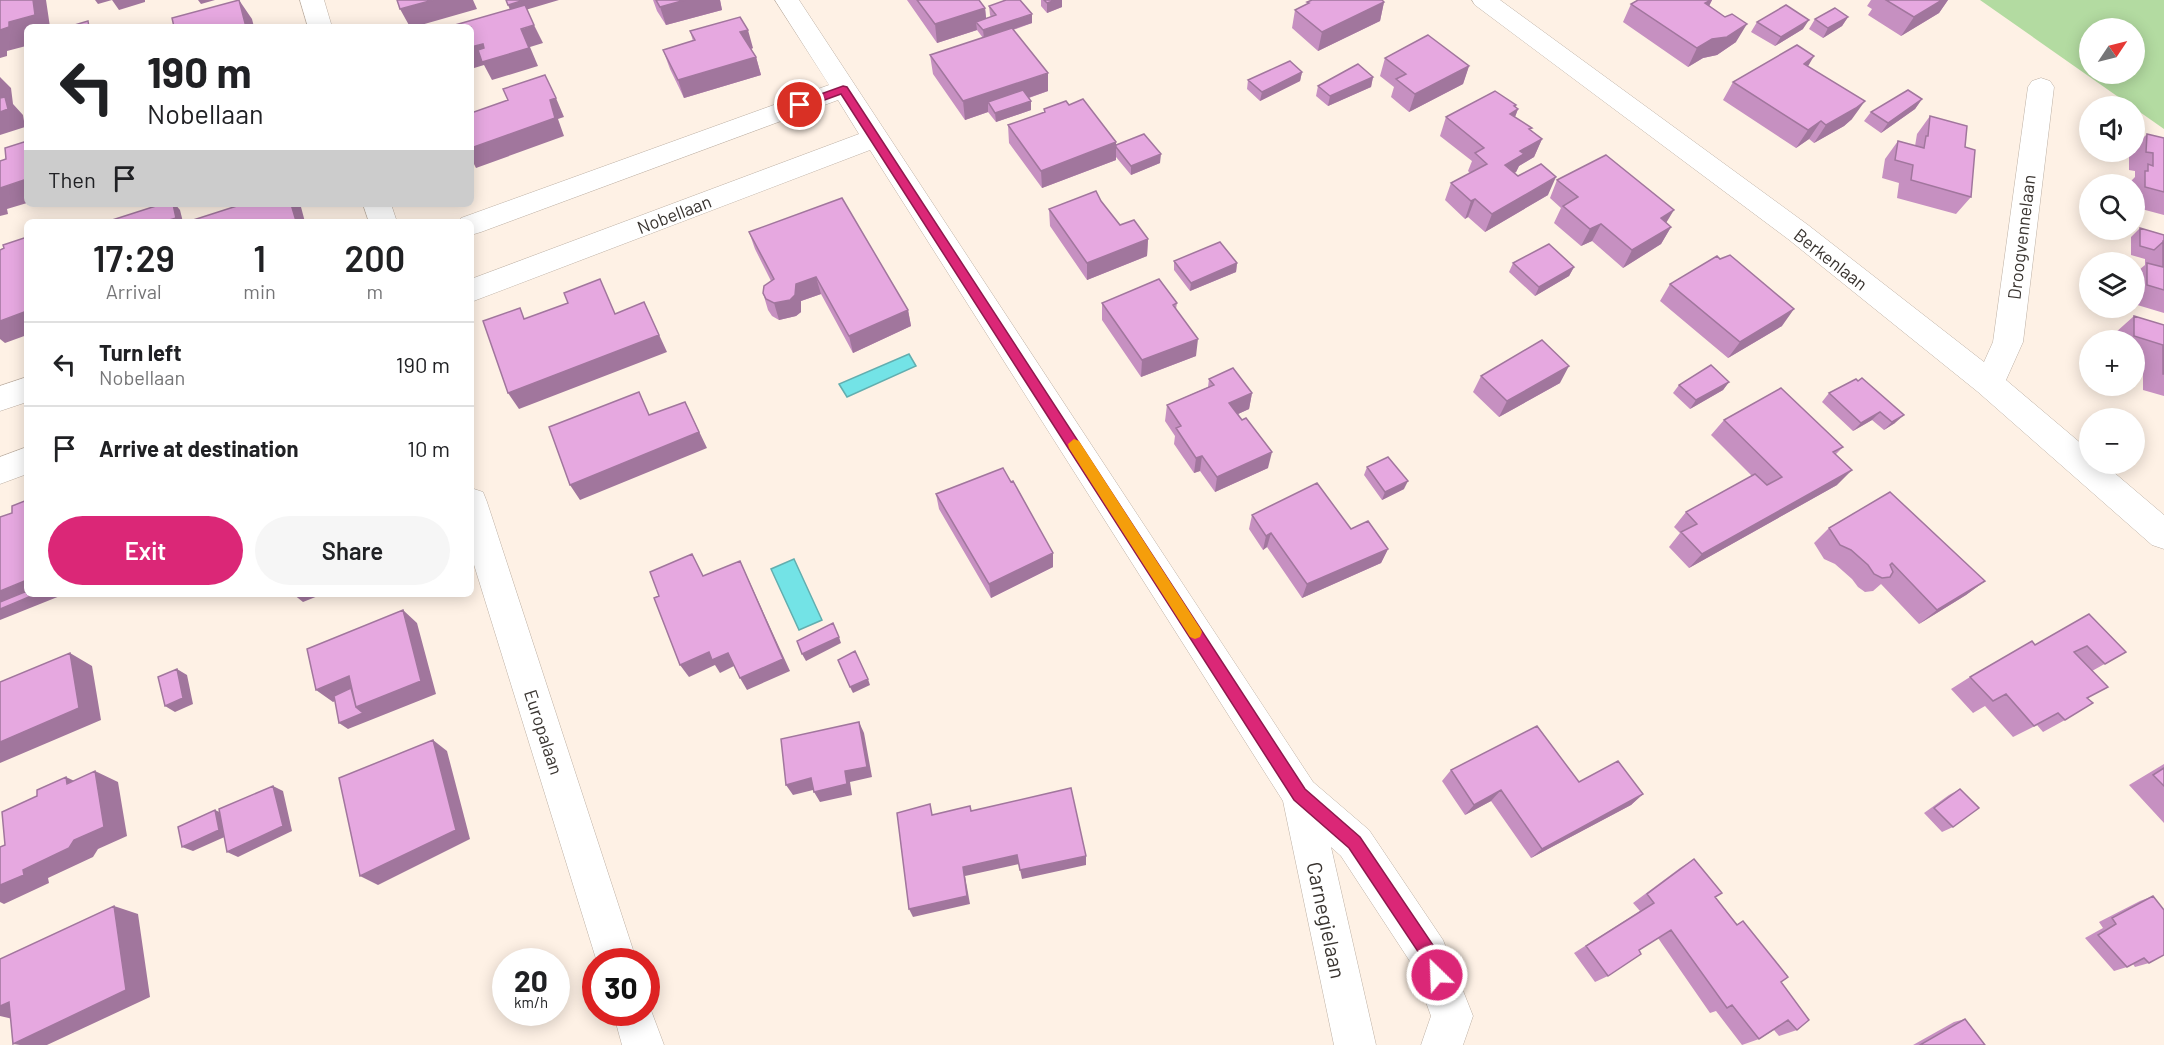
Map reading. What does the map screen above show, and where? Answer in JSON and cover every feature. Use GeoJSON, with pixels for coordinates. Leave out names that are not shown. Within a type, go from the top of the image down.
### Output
{"type":"FeatureCollection","features":[{"type":"Feature","properties":{"kind":"street"},"geometry":{"type":"LineString","coordinates":[[312,0],[319,24]]}},
{"type":"Feature","properties":{"kind":"street","name":"Carnegielaan"},"geometry":{"type":"LineString","coordinates":[[787,0],[1300,795],[1355,843],[1429,954],[1452,1016],[1442,1045]]}},
{"type":"Feature","properties":{"kind":"street","name":"Berkenlaan"},"geometry":{"type":"LineString","coordinates":[[1484,0],[1798,232],[1989,383],[2164,535]]}},
{"type":"Feature","properties":{"kind":"street","name":"Droogvennelaan"},"geometry":{"type":"LineString","coordinates":[[1989,383],[2008,342],[2041,87]]}},
{"type":"Feature","properties":{"kind":"street"},"geometry":{"type":"LineString","coordinates":[[474,224],[843,89]]}},
{"type":"Feature","properties":{"kind":"street","name":"Nobellaan"},"geometry":{"type":"LineString","coordinates":[[474,290],[876,137]]}},
{"type":"Feature","properties":{"kind":"street"},"geometry":{"type":"LineString","coordinates":[[0,399],[24,390]]}},
{"type":"Feature","properties":{"kind":"street"},"geometry":{"type":"LineString","coordinates":[[0,471],[24,461]]}},
{"type":"Feature","properties":{"kind":"street","name":"Europalaan"},"geometry":{"type":"LineString","coordinates":[[474,512],[612,948]]}},
{"type":"Feature","properties":{"kind":"street","name":"Carnegielaan"},"geometry":{"type":"LineString","coordinates":[[1300,795],[1355,1045]]}},
{"type":"Feature","properties":{"kind":"street"},"geometry":{"type":"LineString","coordinates":[[637,1026],[643,1045]]}},
{"type":"Feature","properties":{"kind":"green space"},"geometry":{"type":"Polygon","coordinates":[[[1980,0],[2164,0],[2164,129],[2145,116],[2145,96],[2117,96],[2100,84],[2145,84],[2145,18],[2079,18],[2079,69],[1980,0]]]}},
{"type":"Feature","properties":{"kind":"water"},"geometry":{"type":"Polygon","coordinates":[[[909,354],[916,366],[847,397],[839,384],[909,354]]]}},
{"type":"Feature","properties":{"kind":"water"},"geometry":{"type":"Polygon","coordinates":[[[794,559],[822,620],[799,630],[771,569],[794,559]]]}},
{"type":"Feature","properties":{"kind":"building"},"geometry":{"type":"Polygon","coordinates":[[[0,0],[33,0],[35,15],[9,22],[9,27],[0,30],[0,0]]]}},
{"type":"Feature","properties":{"kind":"building"},"geometry":{"type":"Polygon","coordinates":[[[239,0],[245,24],[173,24],[172,18],[239,0]]]}},
{"type":"Feature","properties":{"kind":"building"},"geometry":{"type":"Polygon","coordinates":[[[397,0],[433,0],[400,9],[397,0]]]}},
{"type":"Feature","properties":{"kind":"building"},"geometry":{"type":"Polygon","coordinates":[[[506,0],[524,0],[508,5],[506,0]]]}},
{"type":"Feature","properties":{"kind":"building"},"geometry":{"type":"Polygon","coordinates":[[[656,0],[685,0],[660,7],[656,0]]]}},
{"type":"Feature","properties":{"kind":"building"},"geometry":{"type":"Polygon","coordinates":[[[917,0],[979,0],[985,8],[935,24],[917,0]]]}},
{"type":"Feature","properties":{"kind":"building"},"geometry":{"type":"Polygon","coordinates":[[[1006,0],[1020,0],[1032,14],[983,30],[976,22],[996,15],[989,6],[1006,0]]]}},
{"type":"Feature","properties":{"kind":"building"},"geometry":{"type":"Polygon","coordinates":[[[1312,0],[1382,0],[1384,2],[1322,32],[1295,10],[1312,0]]]}},
{"type":"Feature","properties":{"kind":"building"},"geometry":{"type":"Polygon","coordinates":[[[1638,0],[1711,0],[1705,3],[1725,17],[1732,14],[1747,24],[1727,37],[1712,39],[1697,48],[1631,4],[1638,0]]]}},
{"type":"Feature","properties":{"kind":"building"},"geometry":{"type":"Polygon","coordinates":[[[1886,0],[1942,0],[1914,17],[1886,0]]]}},
{"type":"Feature","properties":{"kind":"building"},"geometry":{"type":"Polygon","coordinates":[[[525,5],[534,25],[521,29],[529,48],[482,62],[478,50],[484,48],[483,44],[474,46],[474,24],[458,24],[525,5]]]}},
{"type":"Feature","properties":{"kind":"building"},"geometry":{"type":"Polygon","coordinates":[[[1786,5],[1809,20],[1781,37],[1757,22],[1786,5]]]}},
{"type":"Feature","properties":{"kind":"building"},"geometry":{"type":"Polygon","coordinates":[[[1835,8],[1848,17],[1828,28],[1815,19],[1835,8]]]}},
{"type":"Feature","properties":{"kind":"building"},"geometry":{"type":"Polygon","coordinates":[[[740,17],[748,30],[740,32],[756,57],[678,80],[663,50],[695,40],[690,31],[740,17]]]}},
{"type":"Feature","properties":{"kind":"building"},"geometry":{"type":"Polygon","coordinates":[[[1012,28],[1048,73],[963,101],[930,55],[1012,28]]]}},
{"type":"Feature","properties":{"kind":"building"},"geometry":{"type":"Polygon","coordinates":[[[1428,35],[1469,66],[1415,94],[1396,79],[1406,74],[1385,58],[1428,35]]]}},
{"type":"Feature","properties":{"kind":"building"},"geometry":{"type":"Polygon","coordinates":[[[1797,45],[1814,56],[1804,64],[1865,101],[1826,125],[1821,121],[1808,130],[1733,82],[1797,45]]]}},
{"type":"Feature","properties":{"kind":"building"},"geometry":{"type":"Polygon","coordinates":[[[1290,61],[1302,72],[1262,92],[1248,80],[1290,61]]]}},
{"type":"Feature","properties":{"kind":"building"},"geometry":{"type":"Polygon","coordinates":[[[1358,64],[1373,77],[1330,96],[1318,86],[1358,64]]]}},
{"type":"Feature","properties":{"kind":"building"},"geometry":{"type":"Polygon","coordinates":[[[545,75],[556,98],[550,100],[555,118],[474,147],[474,112],[508,100],[503,89],[545,75]]]}},
{"type":"Feature","properties":{"kind":"building"},"geometry":{"type":"Polygon","coordinates":[[[1023,90],[1031,101],[995,113],[988,102],[1023,90]]]}},
{"type":"Feature","properties":{"kind":"building"},"geometry":{"type":"Polygon","coordinates":[[[1908,90],[1922,99],[1888,123],[1871,112],[1908,90]]]}},
{"type":"Feature","properties":{"kind":"building"},"geometry":{"type":"Polygon","coordinates":[[[1495,91],[1516,105],[1514,106],[1518,109],[1510,114],[1532,128],[1529,129],[1542,139],[1520,151],[1524,154],[1505,165],[1518,176],[1541,164],[1556,177],[1492,214],[1475,199],[1471,201],[1451,183],[1487,164],[1475,153],[1484,148],[1446,117],[1495,91]]]}},
{"type":"Feature","properties":{"kind":"building"},"geometry":{"type":"Polygon","coordinates":[[[5,97],[8,109],[0,112],[0,98],[5,97]]]}},
{"type":"Feature","properties":{"kind":"building"},"geometry":{"type":"Polygon","coordinates":[[[1083,99],[1116,142],[1041,171],[1008,125],[1045,112],[1044,109],[1066,101],[1069,105],[1083,99]]]}},
{"type":"Feature","properties":{"kind":"building"},"geometry":{"type":"Polygon","coordinates":[[[1930,116],[1967,126],[1965,147],[1975,150],[1971,197],[1911,180],[1913,165],[1895,160],[1898,141],[1924,148],[1930,116]]]}},
{"type":"Feature","properties":{"kind":"building"},"geometry":{"type":"Polygon","coordinates":[[[1144,134],[1161,154],[1131,166],[1116,145],[1144,134]]]}},
{"type":"Feature","properties":{"kind":"building"},"geometry":{"type":"Polygon","coordinates":[[[2147,134],[2164,138],[2164,192],[2145,187],[2145,171],[2148,171],[2148,164],[2153,166],[2153,153],[2146,152],[2147,134]]]}},
{"type":"Feature","properties":{"kind":"building"},"geometry":{"type":"Polygon","coordinates":[[[24,142],[24,180],[0,188],[0,161],[6,159],[5,148],[24,142]]]}},
{"type":"Feature","properties":{"kind":"building"},"geometry":{"type":"Polygon","coordinates":[[[1606,155],[1674,210],[1661,218],[1671,227],[1632,250],[1601,224],[1590,229],[1563,206],[1578,197],[1557,180],[1606,155]]]}},
{"type":"Feature","properties":{"kind":"building"},"geometry":{"type":"Polygon","coordinates":[[[1096,191],[1120,225],[1134,220],[1148,239],[1087,263],[1049,209],[1096,191]]]}},
{"type":"Feature","properties":{"kind":"building"},"geometry":{"type":"Polygon","coordinates":[[[842,198],[908,310],[849,336],[816,277],[796,284],[795,295],[790,300],[774,303],[766,299],[763,293],[764,286],[774,279],[749,232],[842,198]]]}},
{"type":"Feature","properties":{"kind":"building"},"geometry":{"type":"Polygon","coordinates":[[[153,207],[174,207],[176,218],[173,219],[115,219],[153,207]]]}},
{"type":"Feature","properties":{"kind":"building"},"geometry":{"type":"Polygon","coordinates":[[[234,207],[292,207],[295,219],[196,219],[234,207]]]}},
{"type":"Feature","properties":{"kind":"building"},"geometry":{"type":"Polygon","coordinates":[[[2145,229],[2164,235],[2164,241],[2154,250],[2140,246],[2140,240],[2145,240],[2145,229]]]}},
{"type":"Feature","properties":{"kind":"building"},"geometry":{"type":"Polygon","coordinates":[[[24,238],[24,312],[0,321],[0,250],[4,248],[3,245],[24,238]]]}},
{"type":"Feature","properties":{"kind":"building"},"geometry":{"type":"Polygon","coordinates":[[[2163,241],[2164,290],[2147,285],[2147,263],[2163,267],[2163,241]]]}},
{"type":"Feature","properties":{"kind":"building"},"geometry":{"type":"Polygon","coordinates":[[[1220,242],[1237,263],[1191,283],[1174,261],[1220,242]]]}},
{"type":"Feature","properties":{"kind":"building"},"geometry":{"type":"Polygon","coordinates":[[[1549,244],[1574,267],[1539,287],[1513,263],[1549,244]]]}},
{"type":"Feature","properties":{"kind":"building"},"geometry":{"type":"Polygon","coordinates":[[[1730,255],[1794,309],[1740,342],[1670,284],[1717,256],[1720,259],[1730,255]]]}},
{"type":"Feature","properties":{"kind":"building"},"geometry":{"type":"Polygon","coordinates":[[[600,279],[615,314],[644,302],[659,335],[508,393],[483,321],[520,308],[524,319],[568,303],[564,293],[600,279]]]}},
{"type":"Feature","properties":{"kind":"building"},"geometry":{"type":"Polygon","coordinates":[[[1159,279],[1177,303],[1173,305],[1198,339],[1142,360],[1102,303],[1159,279]]]}},
{"type":"Feature","properties":{"kind":"building"},"geometry":{"type":"Polygon","coordinates":[[[2134,318],[2164,325],[2164,374],[2163,345],[2145,339],[2145,330],[2134,330],[2134,318]]]}},
{"type":"Feature","properties":{"kind":"building"},"geometry":{"type":"Polygon","coordinates":[[[1542,340],[1569,366],[1507,401],[1481,376],[1542,340]]]}},
{"type":"Feature","properties":{"kind":"building"},"geometry":{"type":"Polygon","coordinates":[[[1711,365],[1729,382],[1696,400],[1679,385],[1711,365]]]}},
{"type":"Feature","properties":{"kind":"building"},"geometry":{"type":"Polygon","coordinates":[[[1233,368],[1252,393],[1229,403],[1242,420],[1246,418],[1272,452],[1217,477],[1202,456],[1196,458],[1176,428],[1181,426],[1167,405],[1214,385],[1209,379],[1233,368]]]}},
{"type":"Feature","properties":{"kind":"building"},"geometry":{"type":"Polygon","coordinates":[[[1862,378],[1904,415],[1892,422],[1880,412],[1861,423],[1829,393],[1862,378]]]}},
{"type":"Feature","properties":{"kind":"building"},"geometry":{"type":"Polygon","coordinates":[[[1781,388],[1843,447],[1833,452],[1852,470],[1702,554],[1681,532],[1697,524],[1686,512],[1755,474],[1767,485],[1782,477],[1724,420],[1781,388]]]}},
{"type":"Feature","properties":{"kind":"building"},"geometry":{"type":"Polygon","coordinates":[[[639,392],[649,415],[685,402],[699,432],[570,485],[549,427],[639,392]]]}},
{"type":"Feature","properties":{"kind":"building"},"geometry":{"type":"Polygon","coordinates":[[[1388,457],[1408,481],[1385,492],[1367,467],[1388,457]]]}},
{"type":"Feature","properties":{"kind":"building"},"geometry":{"type":"Polygon","coordinates":[[[1003,468],[1011,482],[1013,481],[1053,553],[989,584],[936,494],[1003,468]]]}},
{"type":"Feature","properties":{"kind":"building"},"geometry":{"type":"Polygon","coordinates":[[[1317,483],[1351,529],[1368,521],[1388,549],[1307,584],[1271,533],[1266,536],[1252,515],[1317,483]]]}},
{"type":"Feature","properties":{"kind":"building"},"geometry":{"type":"Polygon","coordinates":[[[1890,492],[1985,581],[1937,610],[1892,563],[1890,565],[1893,572],[1890,577],[1882,578],[1874,574],[1868,565],[1851,550],[1840,545],[1829,528],[1890,492]]]}},
{"type":"Feature","properties":{"kind":"building"},"geometry":{"type":"Polygon","coordinates":[[[24,501],[24,581],[0,591],[0,517],[12,513],[12,506],[24,501]]]}},
{"type":"Feature","properties":{"kind":"building"},"geometry":{"type":"Polygon","coordinates":[[[692,554],[703,576],[740,561],[783,659],[740,678],[728,653],[712,660],[709,652],[680,665],[654,598],[659,596],[650,572],[692,554]]]}},
{"type":"Feature","properties":{"kind":"building"},"geometry":{"type":"Polygon","coordinates":[[[24,592],[24,597],[29,597],[0,609],[0,602],[24,592]]]}},
{"type":"Feature","properties":{"kind":"building"},"geometry":{"type":"Polygon","coordinates":[[[403,610],[421,681],[356,707],[349,676],[316,690],[307,649],[403,610]]]}},
{"type":"Feature","properties":{"kind":"building"},"geometry":{"type":"Polygon","coordinates":[[[2089,614],[2126,652],[2105,664],[2087,646],[2074,652],[2108,687],[2087,698],[2093,703],[2065,720],[2058,713],[2034,726],[2006,694],[1993,701],[1970,677],[2032,641],[2035,645],[2089,614]]]}},
{"type":"Feature","properties":{"kind":"building"},"geometry":{"type":"Polygon","coordinates":[[[833,623],[839,637],[802,654],[797,641],[833,623]]]}},
{"type":"Feature","properties":{"kind":"building"},"geometry":{"type":"Polygon","coordinates":[[[855,651],[868,679],[850,687],[838,660],[855,651]]]}},
{"type":"Feature","properties":{"kind":"building"},"geometry":{"type":"Polygon","coordinates":[[[70,653],[79,708],[0,742],[0,682],[70,653]]]}},
{"type":"Feature","properties":{"kind":"building"},"geometry":{"type":"Polygon","coordinates":[[[177,669],[183,698],[165,706],[158,677],[177,669]]]}},
{"type":"Feature","properties":{"kind":"building"},"geometry":{"type":"Polygon","coordinates":[[[351,688],[356,707],[363,713],[339,723],[334,696],[351,688]]]}},
{"type":"Feature","properties":{"kind":"building"},"geometry":{"type":"Polygon","coordinates":[[[859,722],[867,767],[845,771],[847,784],[814,792],[811,778],[786,785],[781,739],[859,722]]]}},
{"type":"Feature","properties":{"kind":"building"},"geometry":{"type":"Polygon","coordinates":[[[1537,726],[1579,782],[1618,761],[1643,794],[1542,849],[1501,790],[1474,805],[1451,770],[1537,726]]]}},
{"type":"Feature","properties":{"kind":"building"},"geometry":{"type":"Polygon","coordinates":[[[433,740],[456,830],[360,876],[339,778],[433,740]]]}},
{"type":"Feature","properties":{"kind":"building"},"geometry":{"type":"Polygon","coordinates":[[[2164,768],[2164,786],[2153,775],[2164,768]]]}},
{"type":"Feature","properties":{"kind":"building"},"geometry":{"type":"Polygon","coordinates":[[[95,771],[104,827],[74,840],[69,848],[23,870],[24,875],[0,885],[0,847],[5,845],[2,812],[37,796],[37,790],[66,777],[67,784],[95,771]]]}},
{"type":"Feature","properties":{"kind":"building"},"geometry":{"type":"Polygon","coordinates":[[[273,786],[283,826],[227,852],[219,809],[273,786]]]}},
{"type":"Feature","properties":{"kind":"building"},"geometry":{"type":"Polygon","coordinates":[[[1071,788],[1086,856],[1020,870],[1017,855],[963,867],[967,896],[909,909],[897,813],[930,804],[932,815],[970,806],[971,811],[1071,788]]]}},
{"type":"Feature","properties":{"kind":"building"},"geometry":{"type":"Polygon","coordinates":[[[1960,789],[1979,808],[1953,827],[1934,808],[1960,789]]]}},
{"type":"Feature","properties":{"kind":"building"},"geometry":{"type":"Polygon","coordinates":[[[215,810],[219,830],[182,847],[178,827],[215,810]]]}},
{"type":"Feature","properties":{"kind":"building"},"geometry":{"type":"Polygon","coordinates":[[[1694,859],[1722,893],[1715,897],[1737,925],[1743,921],[1788,977],[1781,982],[1809,1020],[1797,1030],[1788,1020],[1759,1039],[1732,1005],[1727,1008],[1671,930],[1639,950],[1641,954],[1608,976],[1586,946],[1654,903],[1647,894],[1694,859]]]}},
{"type":"Feature","properties":{"kind":"building"},"geometry":{"type":"Polygon","coordinates":[[[2153,896],[2164,910],[2164,955],[2149,963],[2144,958],[2127,967],[2098,935],[2116,924],[2112,918],[2153,896]]]}},
{"type":"Feature","properties":{"kind":"building"},"geometry":{"type":"Polygon","coordinates":[[[114,906],[126,990],[13,1044],[9,1002],[0,1006],[0,959],[114,906]]]}},
{"type":"Feature","properties":{"kind":"building"},"geometry":{"type":"Polygon","coordinates":[[[1965,1019],[1985,1045],[1920,1045],[1965,1019]]]}},
{"type":"Feature","properties":{"kind":"slow traffic"},"geometry":{"type":"LineString","coordinates":[[1074,444],[1195,632]]}},
{"type":"Feature","properties":{"kind":"route"},"geometry":{"type":"LineString","coordinates":[[800,105],[843,89],[1300,795],[1355,843],[1429,954],[1437,975]]}}]}
